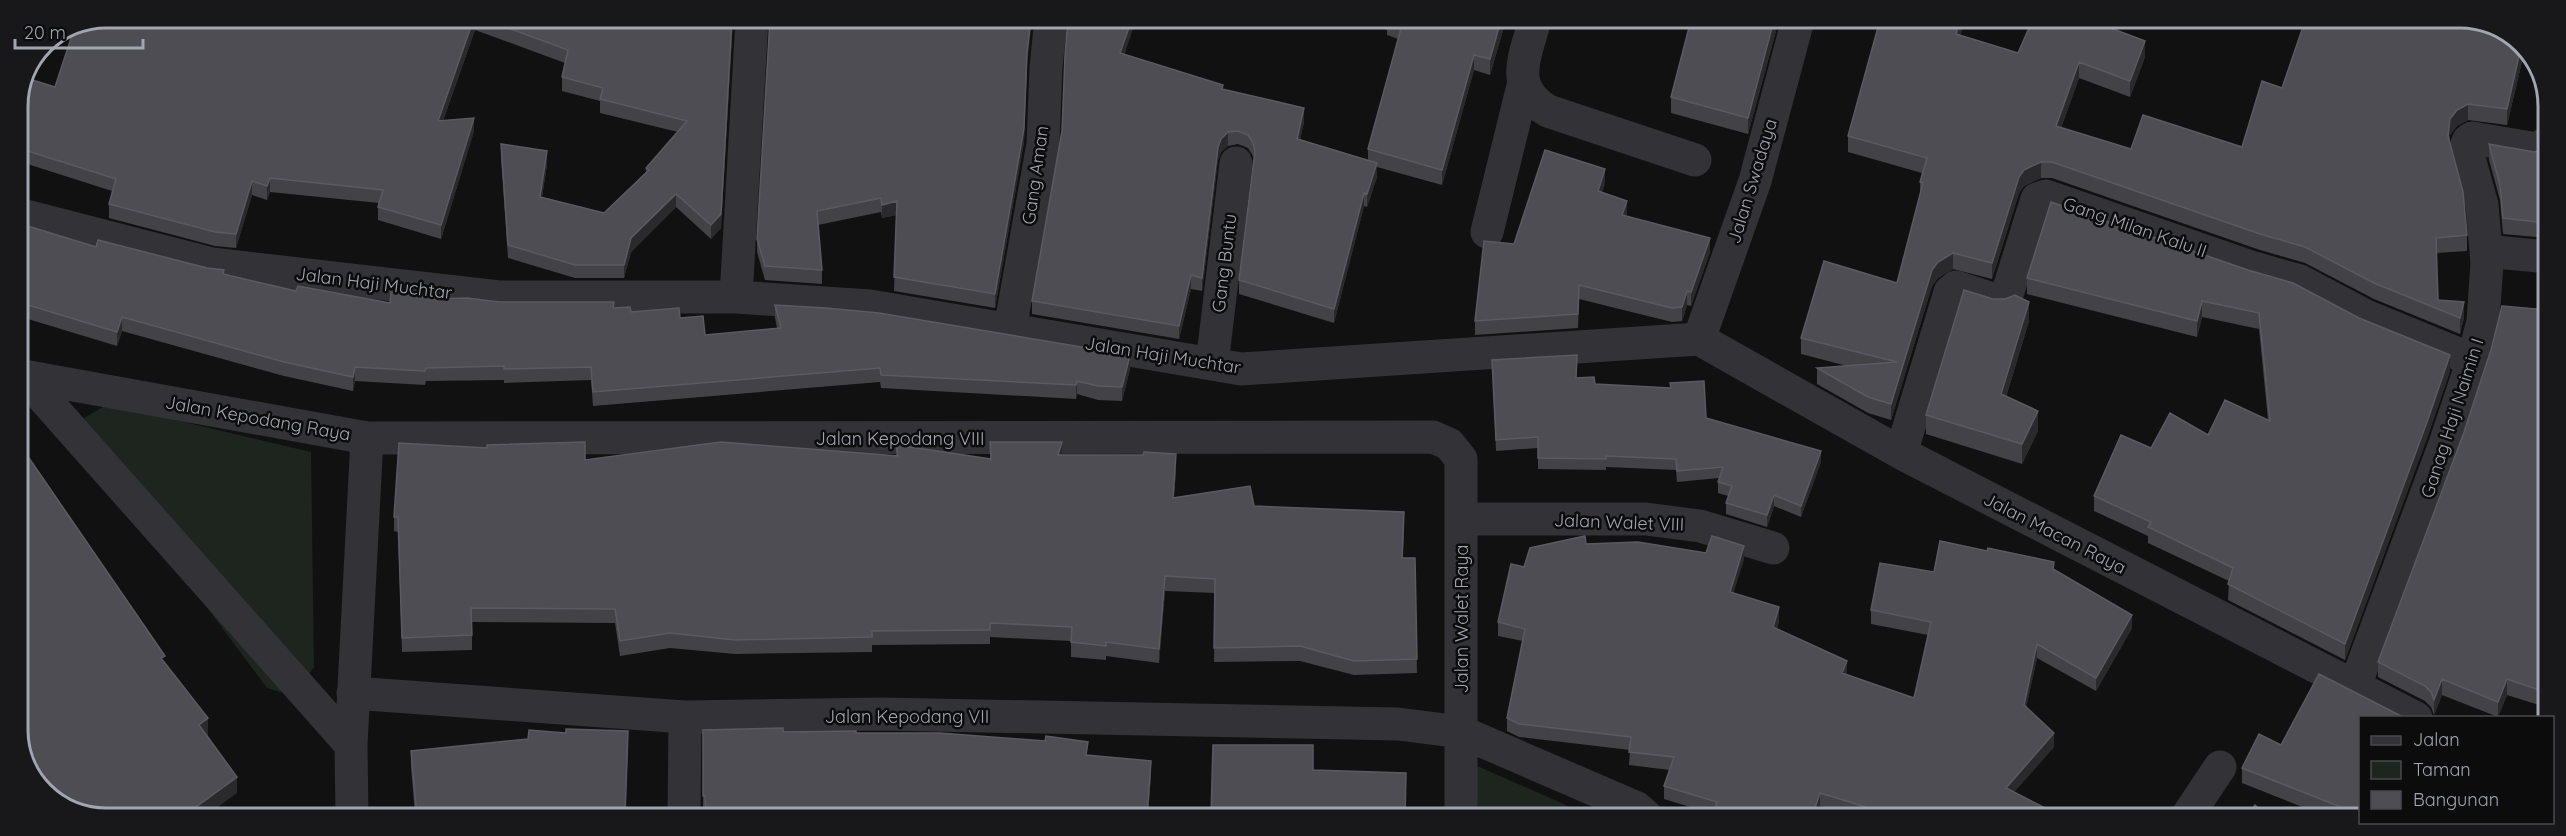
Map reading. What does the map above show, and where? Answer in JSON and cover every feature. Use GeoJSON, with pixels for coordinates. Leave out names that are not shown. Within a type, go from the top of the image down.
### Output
{"type":"FeatureCollection","features":[{"type":"Feature","properties":{"kind":"street"},"geometry":{"type":"LineString","coordinates":[[736,297],[751,28]]}},
{"type":"Feature","properties":{"kind":"street","name":"Gang Aman"},"geometry":{"type":"LineString","coordinates":[[1010,329],[1043,144],[1050,28]]}},
{"type":"Feature","properties":{"kind":"street"},"geometry":{"type":"LineString","coordinates":[[1487,232],[1523,86],[1522,72],[1533,28]]}},
{"type":"Feature","properties":{"kind":"street","name":"Jalan Swadaya"},"geometry":{"type":"LineString","coordinates":[[1699,339],[1755,181],[1796,28]]}},
{"type":"Feature","properties":{"kind":"street"},"geometry":{"type":"LineString","coordinates":[[1523,86],[1533,102],[1548,111],[1695,160]]}},
{"type":"Feature","properties":{"kind":"street","name":"Ganag Haji Naimin I"},"geometry":{"type":"LineString","coordinates":[[2355,686],[2445,444],[2474,360],[2483,321],[2486,251],[2482,204],[2466,147],[2468,141],[2472,138],[2537,148]]}},
{"type":"Feature","properties":{"kind":"street","name":"Gang Buntu"},"geometry":{"type":"LineString","coordinates":[[1212,364],[1236,163]]}},
{"type":"Feature","properties":{"kind":"street","name":"Gang Milan Kalu II"},"geometry":{"type":"LineString","coordinates":[[1900,453],[1950,292],[1956,288],[1998,301],[2006,298],[2037,199],[2040,196],[2046,196],[2254,268],[2300,281],[2366,316],[2474,360]]}},
{"type":"Feature","properties":{"kind":"street","name":"Jalan Haji Muchtar"},"geometry":{"type":"LineString","coordinates":[[28,217],[212,264],[499,297],[736,297],[870,306],[1241,369],[1699,339]]}},
{"type":"Feature","properties":{"kind":"street"},"geometry":{"type":"LineString","coordinates":[[2486,251],[2537,256]]}},
{"type":"Feature","properties":{"kind":"street","name":"Jalan Macan Raya"},"geometry":{"type":"LineString","coordinates":[[1699,339],[1900,453],[2414,716]]}},
{"type":"Feature","properties":{"kind":"street","name":"Jalan Kepodang Raya"},"geometry":{"type":"LineString","coordinates":[[28,377],[367,438],[353,693],[352,808]]}},
{"type":"Feature","properties":{"kind":"street","name":"Jalan Kepodang Raya"},"geometry":{"type":"LineString","coordinates":[[28,384],[351,745]]}},
{"type":"Feature","properties":{"kind":"street","name":"Jalan Kepodang VIII"},"geometry":{"type":"LineString","coordinates":[[367,438],[1433,437]]}},
{"type":"Feature","properties":{"kind":"street","name":"Jalan Walet Raya"},"geometry":{"type":"LineString","coordinates":[[1433,437],[1449,444],[1461,459],[1461,808]]}},
{"type":"Feature","properties":{"kind":"street","name":"Jalan Walet VIII"},"geometry":{"type":"LineString","coordinates":[[1461,519],[1646,519],[1700,526],[1773,548]]}},
{"type":"Feature","properties":{"kind":"street","name":"Jalan Kepodang VII"},"geometry":{"type":"LineString","coordinates":[[353,693],[684,717],[882,714],[1398,724],[1461,732],[1637,808]]}},
{"type":"Feature","properties":{"kind":"street"},"geometry":{"type":"LineString","coordinates":[[684,717],[684,808]]}},
{"type":"Feature","properties":{"kind":"street"},"geometry":{"type":"LineString","coordinates":[[2193,808],[2220,767]]}},
{"type":"Feature","properties":{"kind":"green space"},"geometry":{"type":"Polygon","coordinates":[[[108,404],[311,452],[314,667],[294,696],[267,688],[82,440],[84,418],[108,404]]]}},
{"type":"Feature","properties":{"kind":"green space"},"geometry":{"type":"Polygon","coordinates":[[[1475,765],[1573,808],[1475,808],[1475,765]]]}},
{"type":"Feature","properties":{"kind":"building"},"geometry":{"type":"Polygon","coordinates":[[[106,28],[471,28],[438,121],[474,118],[441,225],[378,207],[383,190],[270,178],[267,186],[252,181],[236,234],[215,232],[109,204],[116,179],[28,151],[28,106],[33,80],[55,87],[71,37],[91,30],[106,28]]]}},
{"type":"Feature","properties":{"kind":"building"},"geometry":{"type":"Polygon","coordinates":[[[508,28],[731,28],[721,214],[711,225],[676,194],[631,238],[624,265],[575,265],[508,245],[501,144],[547,151],[540,197],[604,213],[649,170],[646,168],[687,121],[600,99],[603,88],[562,77],[568,50],[508,28]]]}},
{"type":"Feature","properties":{"kind":"building"},"geometry":{"type":"Polygon","coordinates":[[[769,28],[1030,28],[1024,128],[995,294],[894,277],[897,201],[882,205],[881,198],[817,211],[822,270],[765,266],[757,239],[769,28]]]}},
{"type":"Feature","properties":{"kind":"building"},"geometry":{"type":"Polygon","coordinates":[[[1067,28],[1129,28],[1120,53],[1223,85],[1222,89],[1304,108],[1297,139],[1377,163],[1367,194],[1364,193],[1334,309],[1239,280],[1255,151],[1248,135],[1238,131],[1228,132],[1221,139],[1218,147],[1202,278],[1191,275],[1179,326],[1032,301],[1062,131],[1067,28]]]}},
{"type":"Feature","properties":{"kind":"building"},"geometry":{"type":"Polygon","coordinates":[[[1401,28],[1499,28],[1490,59],[1474,55],[1442,170],[1368,149],[1401,28]]]}},
{"type":"Feature","properties":{"kind":"building"},"geometry":{"type":"Polygon","coordinates":[[[1689,28],[1772,28],[1748,118],[1671,97],[1689,28]]]}},
{"type":"Feature","properties":{"kind":"building"},"geometry":{"type":"Polygon","coordinates":[[[1878,28],[1958,28],[1956,34],[2018,53],[2029,28],[2111,28],[2145,41],[2130,81],[2079,62],[2056,126],[2131,149],[2143,115],[2242,147],[2262,81],[2282,88],[2303,28],[2470,29],[2480,31],[2503,42],[2519,56],[2507,109],[2468,104],[2457,110],[2450,119],[2448,136],[2463,192],[2467,235],[2436,238],[2438,300],[2464,302],[2460,318],[2374,283],[2305,247],[2260,234],[2052,162],[2041,162],[2024,170],[2019,177],[1992,263],[1953,253],[1938,262],[1932,270],[1891,404],[1868,397],[1817,368],[1897,362],[1801,338],[1824,261],[1897,283],[1923,183],[1920,182],[1927,158],[1848,136],[1878,28]]]}},
{"type":"Feature","properties":{"kind":"building"},"geometry":{"type":"Polygon","coordinates":[[[2489,144],[2537,151],[2537,222],[2503,218],[2500,185],[2489,144]]]}},
{"type":"Feature","properties":{"kind":"building"},"geometry":{"type":"Polygon","coordinates":[[[1545,150],[1605,169],[1598,191],[1627,201],[1622,215],[1710,238],[1691,292],[1687,291],[1682,307],[1672,308],[1579,285],[1578,314],[1475,321],[1484,241],[1514,244],[1545,150]]]}},
{"type":"Feature","properties":{"kind":"building"},"geometry":{"type":"Polygon","coordinates":[[[2051,202],[2248,270],[2293,283],[2359,318],[2450,355],[2345,644],[2228,584],[2233,568],[2148,527],[2151,522],[2094,496],[2121,435],[2151,448],[2170,413],[2208,435],[2225,400],[2270,421],[2259,313],[2202,301],[2197,321],[2027,278],[2051,202]]]}},
{"type":"Feature","properties":{"kind":"building"},"geometry":{"type":"Polygon","coordinates":[[[28,226],[96,247],[98,240],[207,268],[224,270],[223,274],[296,291],[298,286],[390,303],[391,292],[430,294],[430,299],[467,298],[499,302],[614,302],[613,308],[630,307],[631,312],[679,308],[680,318],[703,316],[705,335],[781,328],[775,305],[826,308],[879,313],[1130,355],[1122,387],[1098,386],[1077,381],[1076,385],[881,375],[880,368],[593,392],[591,367],[504,369],[504,366],[426,368],[425,371],[355,367],[353,377],[284,362],[122,317],[117,332],[28,305],[28,226]]]}},
{"type":"Feature","properties":{"kind":"building"},"geometry":{"type":"Polygon","coordinates":[[[1964,290],[1993,299],[2005,299],[2015,295],[2029,302],[2001,394],[2038,411],[2022,444],[1926,415],[1964,290]]]}},
{"type":"Feature","properties":{"kind":"building"},"geometry":{"type":"Polygon","coordinates":[[[2502,306],[2537,309],[2538,690],[2507,679],[2498,702],[2442,679],[2434,700],[2431,692],[2425,686],[2378,662],[2463,435],[2491,350],[2502,306]]]}},
{"type":"Feature","properties":{"kind":"building"},"geometry":{"type":"Polygon","coordinates":[[[1577,355],[1576,378],[1594,377],[1595,384],[1671,388],[1670,383],[1704,381],[1706,418],[1821,451],[1801,506],[1774,495],[1767,515],[1726,503],[1732,486],[1718,482],[1723,467],[1677,471],[1676,459],[1606,456],[1606,459],[1538,458],[1538,437],[1496,440],[1492,360],[1577,355]]]}},
{"type":"Feature","properties":{"kind":"building"},"geometry":{"type":"Polygon","coordinates":[[[585,442],[585,460],[721,442],[898,456],[896,445],[991,459],[990,442],[1062,442],[1058,455],[1143,455],[1144,452],[1176,454],[1173,498],[1250,486],[1254,506],[1404,512],[1402,558],[1415,558],[1417,659],[1354,661],[1300,646],[1214,648],[1215,579],[1165,576],[1159,649],[1106,642],[1106,646],[1071,642],[1072,627],[990,623],[990,630],[872,631],[872,637],[735,640],[670,633],[620,641],[615,609],[471,608],[472,635],[402,638],[398,517],[394,517],[399,443],[487,448],[487,445],[585,442]]]}},
{"type":"Feature","properties":{"kind":"building"},"geometry":{"type":"Polygon","coordinates":[[[29,457],[165,656],[161,658],[208,718],[199,725],[237,777],[195,808],[106,808],[86,805],[63,794],[39,769],[31,750],[29,735],[29,457]]]}},
{"type":"Feature","properties":{"kind":"building"},"geometry":{"type":"Polygon","coordinates":[[[1585,536],[1586,544],[1638,542],[1706,553],[1712,536],[1744,546],[1730,592],[1779,607],[1773,627],[1847,661],[1842,673],[1914,698],[1931,622],[1871,610],[1880,563],[1934,572],[1940,541],[1987,551],[1988,548],[2054,562],[2053,569],[2132,615],[2096,678],[2037,644],[2024,705],[2054,733],[2006,788],[2045,808],[1869,808],[1820,793],[1815,808],[1715,808],[1717,802],[1664,786],[1674,757],[1629,752],[1631,737],[1519,724],[1507,718],[1525,629],[1498,622],[1511,564],[1524,567],[1530,548],[1585,536]]]}},
{"type":"Feature","properties":{"kind":"building"},"geometry":{"type":"Polygon","coordinates":[[[2319,674],[2401,716],[2359,716],[2359,808],[2343,808],[2242,768],[2259,734],[2281,745],[2319,674]]]}},
{"type":"Feature","properties":{"kind":"building"},"geometry":{"type":"Polygon","coordinates":[[[783,728],[783,732],[940,733],[1045,741],[1046,736],[1088,742],[1086,755],[1151,761],[1148,808],[706,808],[705,796],[703,796],[703,730],[783,728]]]}},
{"type":"Feature","properties":{"kind":"building"},"geometry":{"type":"Polygon","coordinates":[[[566,729],[628,731],[625,808],[416,808],[411,751],[528,739],[529,730],[566,733],[566,729]]]}},
{"type":"Feature","properties":{"kind":"building"},"geometry":{"type":"Polygon","coordinates":[[[1213,745],[1313,745],[1313,770],[1406,773],[1405,808],[1211,808],[1213,745]]]}}]}
